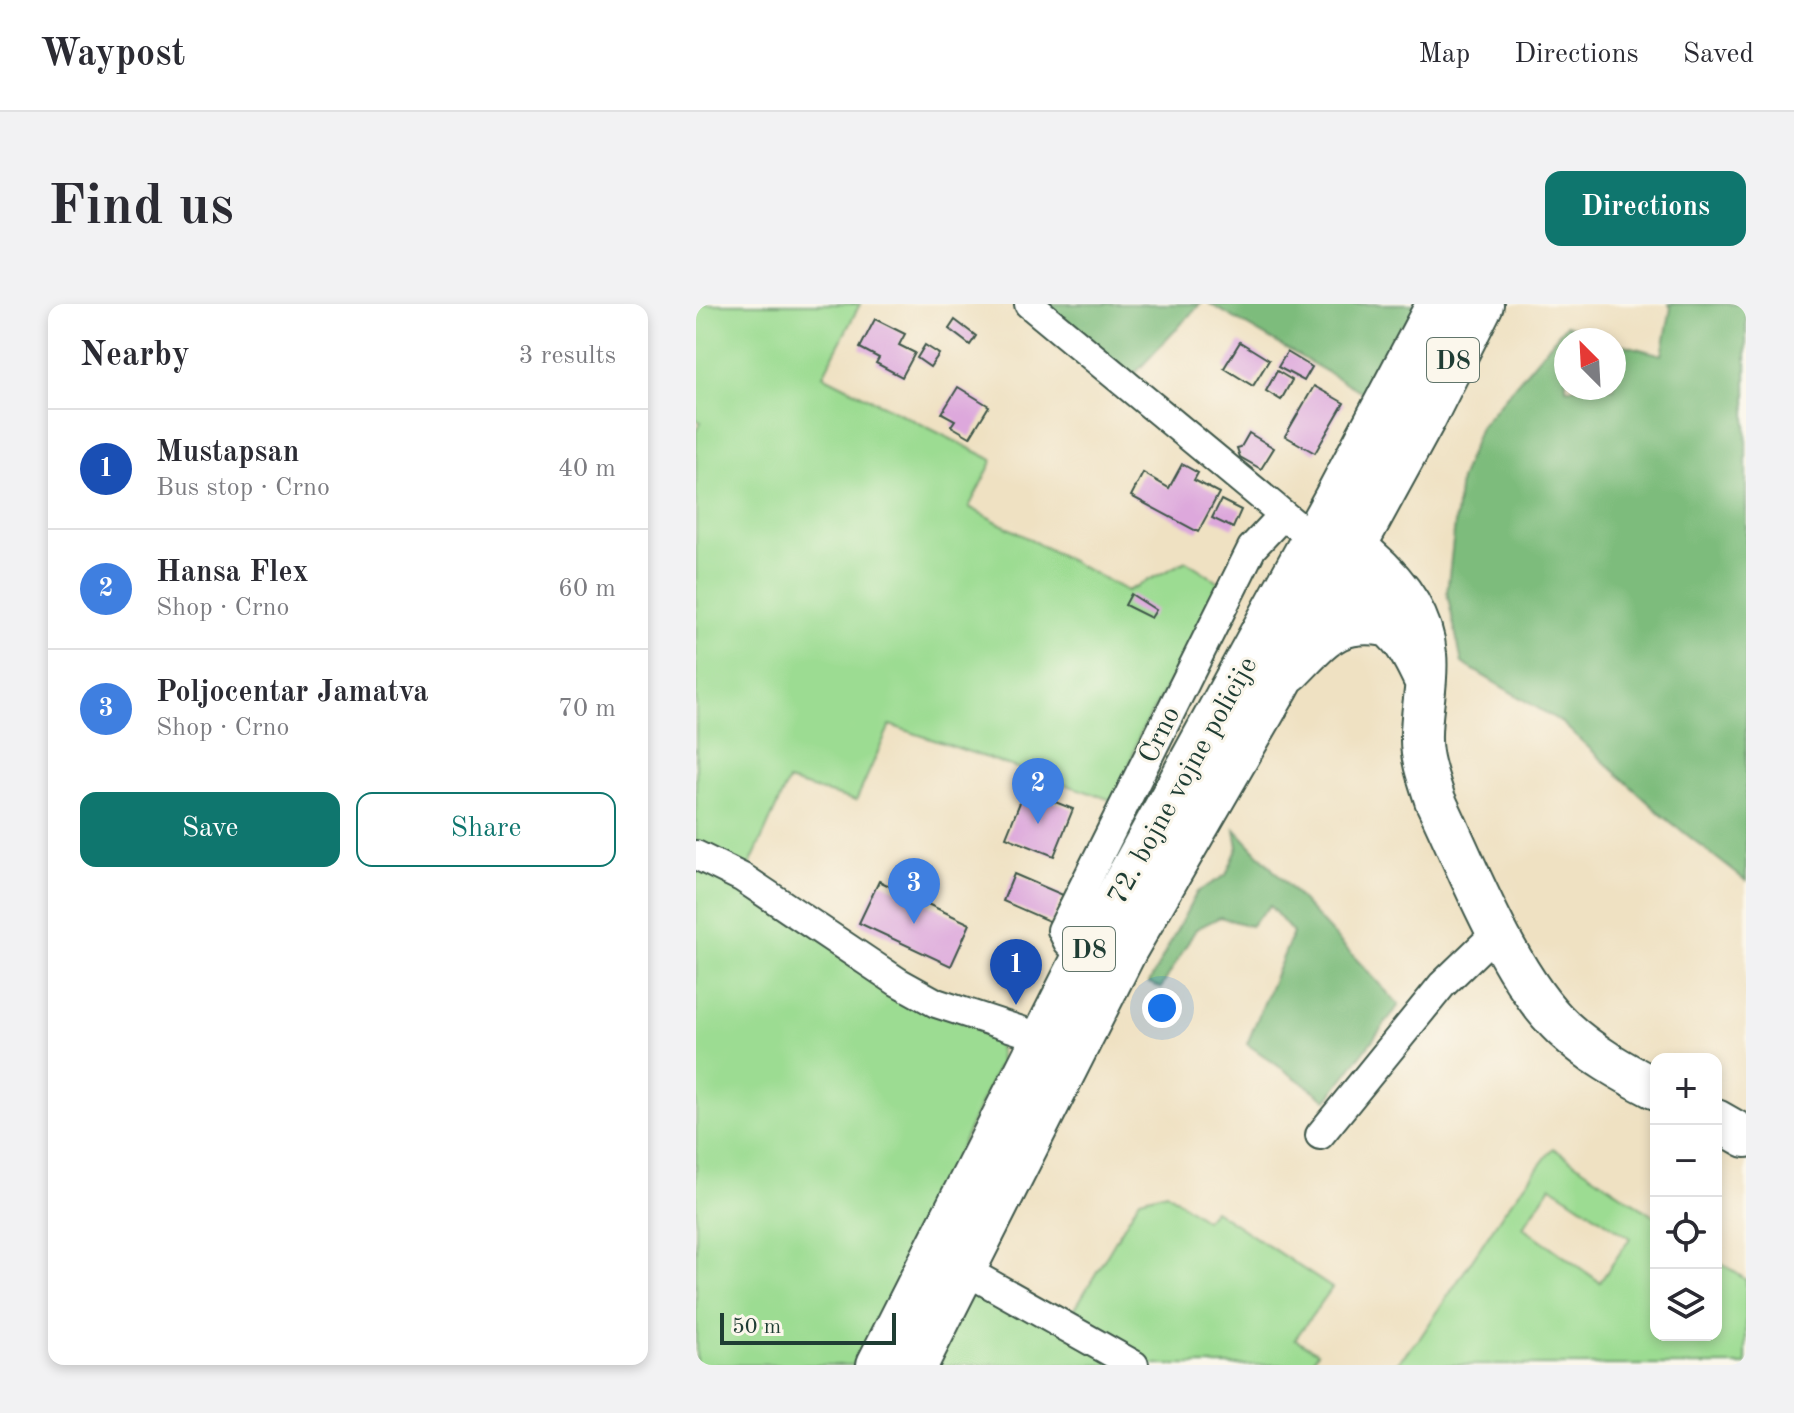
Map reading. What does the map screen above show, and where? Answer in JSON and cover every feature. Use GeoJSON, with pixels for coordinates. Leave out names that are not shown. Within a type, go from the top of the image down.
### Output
{"type":"FeatureCollection","features":[{"type":"Feature","properties":{"kind":"main road","name":"D8"},"geometry":{"type":"LineString","coordinates":[[1321,544],[1439,304]]}},
{"type":"Feature","properties":{"kind":"main road","name":"D8"},"geometry":{"type":"LineString","coordinates":[[1321,544],[1424,417],[1481,304]]}},
{"type":"Feature","properties":{"kind":"main road","name":"72. bojne vojne policije"},"geometry":{"type":"LineString","coordinates":[[915,1365],[1125,949],[1277,686],[1321,544]]}},
{"type":"Feature","properties":{"kind":"main road","name":"72. bojne vojne policije"},"geometry":{"type":"LineString","coordinates":[[879,1365],[1084,959],[1321,544]]}},
{"type":"Feature","properties":{"kind":"street"},"geometry":{"type":"LineString","coordinates":[[1029,304],[1321,544],[1413,656],[1425,682]]}},
{"type":"Feature","properties":{"kind":"street"},"geometry":{"type":"LineString","coordinates":[[1321,544],[1379,566],[1410,604],[1422,631],[1427,655],[1420,742],[1426,771],[1435,800],[1519,970],[1563,1028],[1618,1070],[1650,1086]]}},
{"type":"Feature","properties":{"kind":"street"},"geometry":{"type":"LineString","coordinates":[[1277,686],[1316,646],[1344,626],[1363,622],[1386,626]]}},
{"type":"Feature","properties":{"kind":"street"},"geometry":{"type":"LineString","coordinates":[[696,855],[743,878],[936,1003],[1043,1038]]}},
{"type":"Feature","properties":{"kind":"street"},"geometry":{"type":"LineString","coordinates":[[1320,1135],[1442,985],[1498,931]]}},
{"type":"Feature","properties":{"kind":"street"},"geometry":{"type":"LineString","coordinates":[[1722,1123],[1746,1137]]}},
{"type":"Feature","properties":{"kind":"street"},"geometry":{"type":"LineString","coordinates":[[963,1269],[1134,1365]]}},
{"type":"Feature","properties":{"kind":"green space"},"geometry":{"type":"Polygon","coordinates":[[[696,304],[860,304],[823,375],[993,460],[969,507],[1127,591],[1186,561],[1224,585],[1140,734],[1117,802],[890,725],[856,801],[788,781],[744,878],[796,912],[999,1022],[1000,1063],[886,1305],[854,1365],[696,1365],[696,431],[701,422],[696,419],[696,304]]]}},
{"type":"Feature","properties":{"kind":"green space"},"geometry":{"type":"Polygon","coordinates":[[[1029,304],[1200,304],[1125,384],[1029,304]]]}},
{"type":"Feature","properties":{"kind":"green space"},"geometry":{"type":"Polygon","coordinates":[[[1210,304],[1418,304],[1365,394],[1210,304]]]}},
{"type":"Feature","properties":{"kind":"green space"},"geometry":{"type":"Polygon","coordinates":[[[1669,304],[1746,304],[1746,881],[1663,816],[1561,722],[1462,663],[1447,593],[1460,480],[1480,427],[1554,339],[1554,400],[1626,400],[1626,345],[1662,355],[1671,308],[1669,304]]]}},
{"type":"Feature","properties":{"kind":"green space"},"geometry":{"type":"Polygon","coordinates":[[[1235,829],[1399,1005],[1327,1100],[1247,1044],[1293,933],[1270,906],[1250,926],[1220,917],[1196,929],[1161,988],[1149,983],[1197,892],[1226,875],[1238,847],[1235,829]]]}},
{"type":"Feature","properties":{"kind":"green space"},"geometry":{"type":"Polygon","coordinates":[[[1553,1148],[1650,1214],[1650,1341],[1722,1341],[1722,1263],[1746,1280],[1746,1365],[1395,1365],[1420,1338],[1503,1213],[1553,1148]],[[1551,1186],[1523,1227],[1600,1282],[1630,1238],[1551,1186]]]}},
{"type":"Feature","properties":{"kind":"green space"},"geometry":{"type":"Polygon","coordinates":[[[1166,1192],[1205,1220],[1214,1210],[1332,1288],[1295,1339],[1318,1352],[1309,1365],[930,1365],[974,1275],[1064,1327],[1140,1199],[1166,1192]]]}},
{"type":"Feature","properties":{"kind":"building"},"geometry":{"type":"Polygon","coordinates":[[[875,319],[905,334],[899,345],[915,353],[902,377],[876,363],[879,358],[860,348],[875,319]]]}},
{"type":"Feature","properties":{"kind":"building"},"geometry":{"type":"Polygon","coordinates":[[[955,320],[976,336],[970,345],[949,329],[955,320]]]}},
{"type":"Feature","properties":{"kind":"building"},"geometry":{"type":"Polygon","coordinates":[[[1240,342],[1269,360],[1253,386],[1224,368],[1240,342]]]}},
{"type":"Feature","properties":{"kind":"building"},"geometry":{"type":"Polygon","coordinates":[[[925,345],[939,354],[930,367],[917,358],[925,345]]]}},
{"type":"Feature","properties":{"kind":"building"},"geometry":{"type":"Polygon","coordinates":[[[1287,352],[1312,367],[1304,381],[1278,367],[1287,352]]]}},
{"type":"Feature","properties":{"kind":"building"},"geometry":{"type":"Polygon","coordinates":[[[1277,371],[1292,380],[1281,400],[1266,391],[1277,371]]]}},
{"type":"Feature","properties":{"kind":"building"},"geometry":{"type":"Polygon","coordinates":[[[1314,386],[1344,403],[1315,453],[1285,436],[1314,386]]]}},
{"type":"Feature","properties":{"kind":"building"},"geometry":{"type":"Polygon","coordinates":[[[958,387],[989,406],[970,437],[951,426],[955,420],[942,413],[958,387]]]}},
{"type":"Feature","properties":{"kind":"building"},"geometry":{"type":"Polygon","coordinates":[[[1249,433],[1274,448],[1261,469],[1240,457],[1237,448],[1241,447],[1249,433]]]}},
{"type":"Feature","properties":{"kind":"building"},"geometry":{"type":"Polygon","coordinates":[[[1182,464],[1198,473],[1194,480],[1219,493],[1198,532],[1131,496],[1143,473],[1169,488],[1182,464]]]}},
{"type":"Feature","properties":{"kind":"building"},"geometry":{"type":"Polygon","coordinates":[[[1221,500],[1241,510],[1233,528],[1212,518],[1221,500]]]}},
{"type":"Feature","properties":{"kind":"building"},"geometry":{"type":"Polygon","coordinates":[[[1131,594],[1156,610],[1151,618],[1125,605],[1131,594]]]}},
{"type":"Feature","properties":{"kind":"building"},"geometry":{"type":"Polygon","coordinates":[[[1025,790],[1073,809],[1054,856],[1006,837],[1025,790]]]}},
{"type":"Feature","properties":{"kind":"building"},"geometry":{"type":"Polygon","coordinates":[[[1014,874],[1063,895],[1051,922],[1003,901],[1014,874]]]}},
{"type":"Feature","properties":{"kind":"building"},"geometry":{"type":"Polygon","coordinates":[[[879,881],[970,924],[951,966],[859,923],[879,881]]]}},
{"type":"Feature","properties":{"kind":"place","name":"Hansa Flex"},"geometry":{"type":"Point","coordinates":[1038,824]}},
{"type":"Feature","properties":{"kind":"place","name":"Poljocentar Jamatva"},"geometry":{"type":"Point","coordinates":[914,924]}},
{"type":"Feature","properties":{"kind":"place","name":"Mustapsan"},"geometry":{"type":"Point","coordinates":[1016,1005]}}]}
